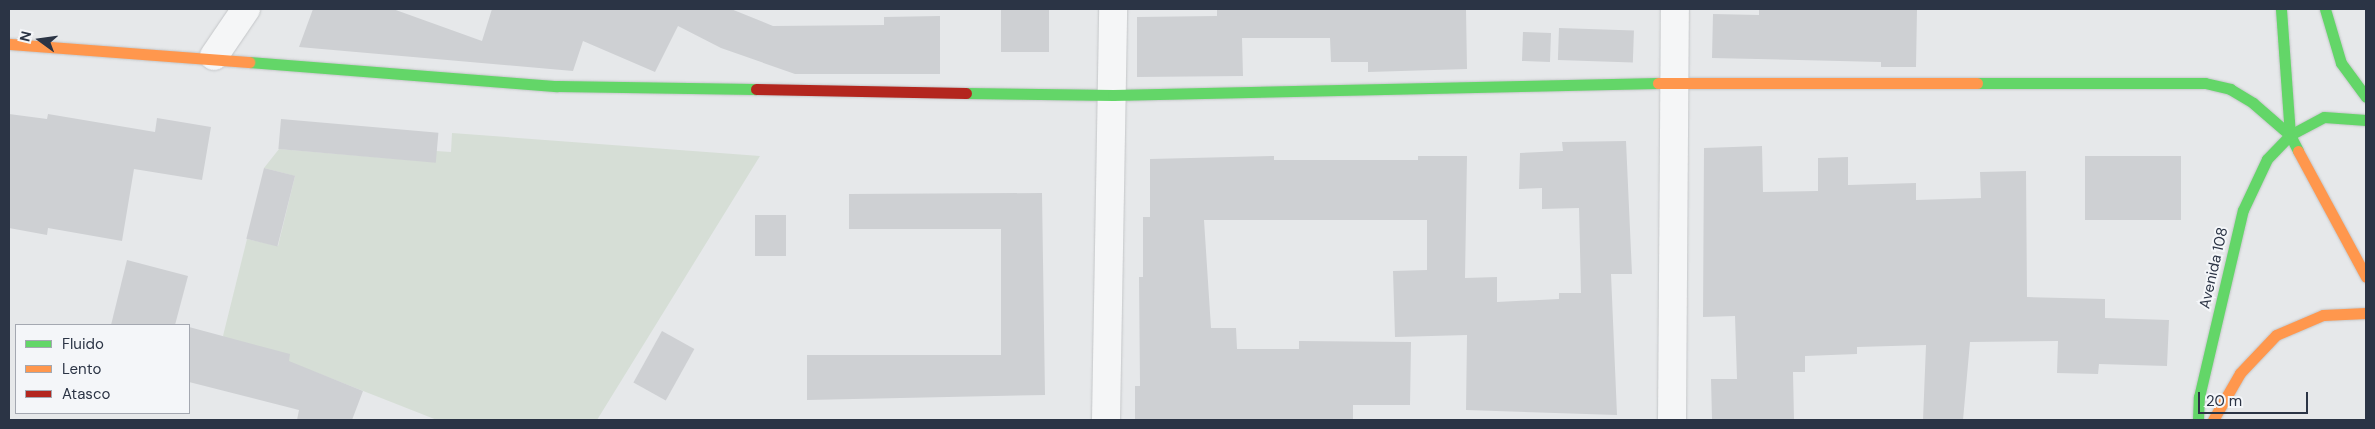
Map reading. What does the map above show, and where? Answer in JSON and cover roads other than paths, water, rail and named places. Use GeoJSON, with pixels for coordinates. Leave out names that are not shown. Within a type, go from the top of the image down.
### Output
{"type":"FeatureCollection","features":[{"type":"Feature","properties":{"kind":"street"},"geometry":{"type":"LineString","coordinates":[[214,56],[246,9]]}},
{"type":"Feature","properties":{"kind":"street"},"geometry":{"type":"LineString","coordinates":[[1106,420],[1113,9]]}},
{"type":"Feature","properties":{"kind":"street"},"geometry":{"type":"LineString","coordinates":[[1672,420],[1672,83],[1675,9]]}},
{"type":"Feature","properties":{"kind":"street"},"geometry":{"type":"LineString","coordinates":[[2281,9],[2290,135]]}},
{"type":"Feature","properties":{"kind":"street"},"geometry":{"type":"LineString","coordinates":[[2325,9],[2341,63],[2366,97]]}},
{"type":"Feature","properties":{"kind":"street"},"geometry":{"type":"LineString","coordinates":[[9,44],[214,56],[557,86],[1113,95],[1672,83],[2204,83],[2230,89],[2253,103],[2290,135],[2351,256],[2366,277]]}},
{"type":"Feature","properties":{"kind":"street","name":"Avenida 108"},"geometry":{"type":"LineString","coordinates":[[2198,420],[2199,397],[2243,210],[2267,159],[2290,135],[2324,117],[2366,120]]}},
{"type":"Feature","properties":{"kind":"street"},"geometry":{"type":"LineString","coordinates":[[2213,420],[2240,372],[2276,335],[2323,315],[2366,313]]}}]}
